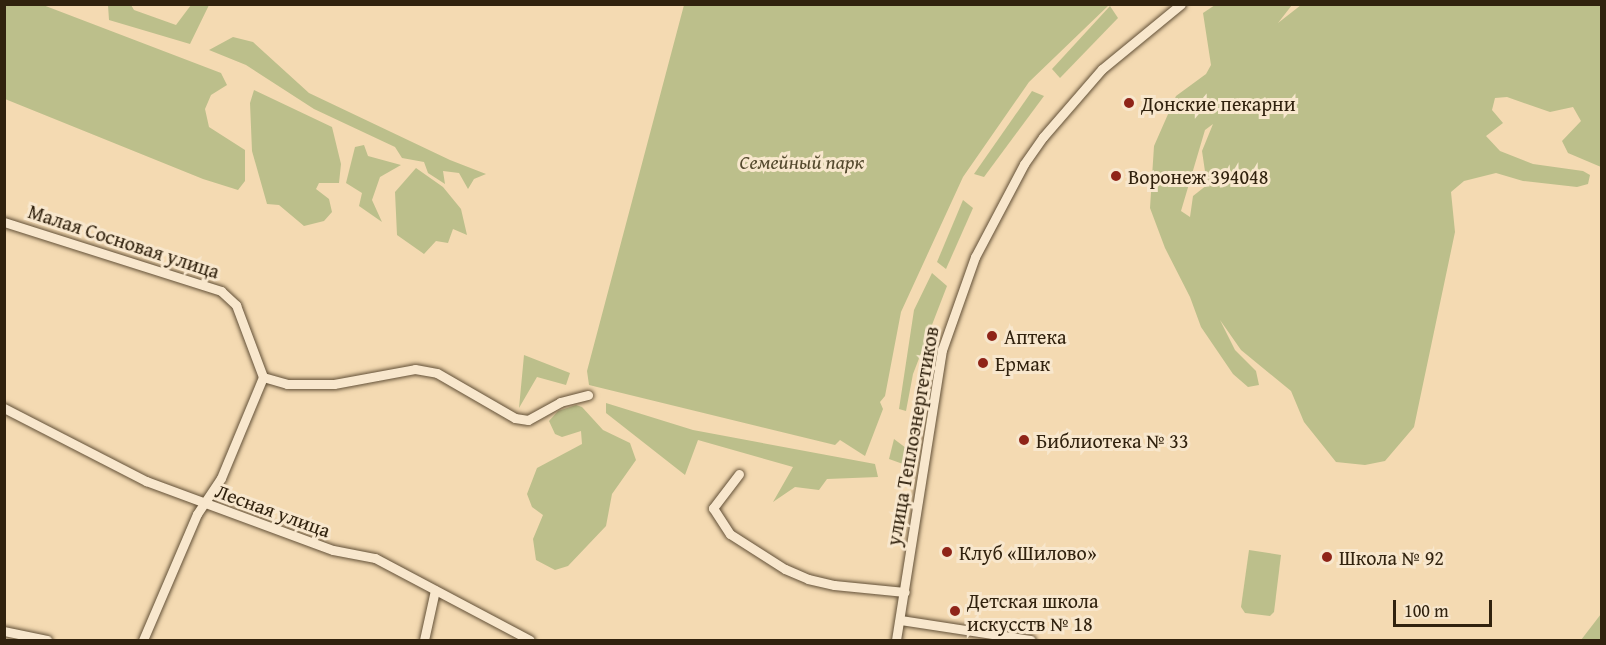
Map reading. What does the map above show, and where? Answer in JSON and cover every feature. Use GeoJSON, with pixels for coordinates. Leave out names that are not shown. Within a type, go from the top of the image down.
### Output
{"type":"FeatureCollection","features":[{"type":"Feature","properties":{"kind":"street","name":"улица Теплоэнергетиков"},"geometry":{"type":"LineString","coordinates":[[896,640],[949,322],[984,238],[1024,164],[1091,82],[1143,33],[1181,4]]}},
{"type":"Feature","properties":{"kind":"street","name":"Малая Сосновая улица"},"geometry":{"type":"LineString","coordinates":[[4,222],[221,291],[236,304],[263,377]]}},
{"type":"Feature","properties":{"kind":"street"},"geometry":{"type":"LineString","coordinates":[[143,640],[204,505],[221,478],[263,377],[287,384],[334,384],[415,369],[437,373],[515,418],[528,420],[560,402],[588,395]]}},
{"type":"Feature","properties":{"kind":"street","name":"Лесная улица"},"geometry":{"type":"LineString","coordinates":[[4,408],[146,481],[204,505],[333,550],[375,558],[530,640]]}},
{"type":"Feature","properties":{"kind":"street"},"geometry":{"type":"LineString","coordinates":[[739,474],[713,508],[730,534],[785,569],[808,579],[834,585],[905,592]]}},
{"type":"Feature","properties":{"kind":"street"},"geometry":{"type":"LineString","coordinates":[[424,640],[435,590]]}},
{"type":"Feature","properties":{"kind":"street"},"geometry":{"type":"LineString","coordinates":[[900,621],[1030,640]]}},
{"type":"Feature","properties":{"kind":"street"},"geometry":{"type":"LineString","coordinates":[[4,631],[47,640]]}},
{"type":"Feature","properties":{"kind":"green space"},"geometry":{"type":"Polygon","coordinates":[[[4,5],[43,5],[221,73],[227,85],[211,95],[205,109],[209,127],[245,150],[245,181],[238,190],[203,179],[5,99],[4,5]]]}},
{"type":"Feature","properties":{"kind":"green space"},"geometry":{"type":"Polygon","coordinates":[[[108,5],[131,5],[134,10],[176,25],[191,5],[209,5],[190,44],[109,20],[108,5]]]}},
{"type":"Feature","properties":{"kind":"green space","name":"Семейный парк"},"geometry":{"type":"Polygon","coordinates":[[[684,5],[1109,5],[1029,82],[963,177],[901,312],[885,396],[880,402],[883,409],[865,456],[840,440],[835,445],[589,385],[587,371],[684,5]]]}},
{"type":"Feature","properties":{"kind":"green space"},"geometry":{"type":"Polygon","coordinates":[[[1215,5],[1292,5],[1278,23],[1301,5],[1601,5],[1601,167],[1568,153],[1562,141],[1581,121],[1573,107],[1550,112],[1507,97],[1495,98],[1492,110],[1503,123],[1486,136],[1500,151],[1533,164],[1583,171],[1590,175],[1588,184],[1577,187],[1523,181],[1496,173],[1464,181],[1451,192],[1455,232],[1414,427],[1385,461],[1365,465],[1336,462],[1304,422],[1291,391],[1241,350],[1220,320],[1235,350],[1256,371],[1259,385],[1248,387],[1233,374],[1201,327],[1190,297],[1165,248],[1150,208],[1154,146],[1176,96],[1206,74],[1211,65],[1203,13],[1215,5]],[[1213,124],[1205,130],[1181,211],[1190,217],[1193,196],[1207,185],[1202,151],[1213,124]]]}},
{"type":"Feature","properties":{"kind":"green space"},"geometry":{"type":"Polygon","coordinates":[[[1110,6],[1118,18],[1060,78],[1052,69],[1110,6]]]}},
{"type":"Feature","properties":{"kind":"green space"},"geometry":{"type":"Polygon","coordinates":[[[233,37],[253,42],[309,93],[450,160],[486,174],[474,179],[468,189],[459,173],[443,171],[445,184],[428,173],[424,162],[402,158],[395,147],[314,109],[246,65],[209,50],[233,37]]]}},
{"type":"Feature","properties":{"kind":"green space"},"geometry":{"type":"Polygon","coordinates":[[[254,90],[332,127],[341,164],[339,183],[319,183],[316,189],[329,199],[332,212],[324,221],[304,226],[279,205],[267,204],[252,151],[250,103],[254,90]]]}},
{"type":"Feature","properties":{"kind":"green space"},"geometry":{"type":"Polygon","coordinates":[[[1032,91],[1044,96],[984,177],[974,174],[1032,91]]]}},
{"type":"Feature","properties":{"kind":"green space"},"geometry":{"type":"Polygon","coordinates":[[[364,145],[368,156],[401,165],[380,177],[372,200],[382,222],[359,206],[362,193],[346,183],[355,147],[364,145]]]}},
{"type":"Feature","properties":{"kind":"green space"},"geometry":{"type":"Polygon","coordinates":[[[416,168],[443,187],[461,209],[467,235],[453,229],[448,243],[436,241],[424,254],[397,235],[395,192],[416,168]]]}},
{"type":"Feature","properties":{"kind":"green space"},"geometry":{"type":"Polygon","coordinates":[[[963,200],[973,208],[946,269],[937,262],[963,200]]]}},
{"type":"Feature","properties":{"kind":"green space"},"geometry":{"type":"Polygon","coordinates":[[[932,273],[947,286],[913,374],[906,411],[899,409],[914,310],[932,273]]]}},
{"type":"Feature","properties":{"kind":"green space"},"geometry":{"type":"Polygon","coordinates":[[[524,355],[570,373],[566,385],[537,377],[519,408],[524,355]]]}},
{"type":"Feature","properties":{"kind":"green space"},"geometry":{"type":"Polygon","coordinates":[[[606,403],[693,430],[875,464],[878,477],[827,479],[819,490],[795,487],[773,502],[793,467],[698,440],[685,475],[606,413],[606,403]]]}},
{"type":"Feature","properties":{"kind":"green space"},"geometry":{"type":"Polygon","coordinates":[[[576,405],[582,407],[603,430],[630,443],[636,460],[612,494],[606,526],[568,566],[555,570],[536,560],[533,539],[543,515],[532,507],[527,494],[537,468],[582,444],[581,431],[562,437],[555,434],[549,421],[558,411],[576,405]]]}},
{"type":"Feature","properties":{"kind":"green space"},"geometry":{"type":"Polygon","coordinates":[[[894,439],[906,448],[903,464],[889,459],[894,439]]]}},
{"type":"Feature","properties":{"kind":"green space"},"geometry":{"type":"Polygon","coordinates":[[[1249,550],[1281,555],[1274,612],[1270,616],[1245,613],[1241,607],[1249,550]]]}},
{"type":"Feature","properties":{"kind":"green space"},"geometry":{"type":"Polygon","coordinates":[[[1601,614],[1601,640],[1581,640],[1601,614]]]}},
{"type":"Feature","properties":{"kind":"place","name":"Донские пекарни"},"geometry":{"type":"Point","coordinates":[1129,103]}},
{"type":"Feature","properties":{"kind":"place","name":"Воронеж 394048"},"geometry":{"type":"Point","coordinates":[1116,176]}},
{"type":"Feature","properties":{"kind":"place","name":"Аптека"},"geometry":{"type":"Point","coordinates":[992,336]}},
{"type":"Feature","properties":{"kind":"place","name":"Ермак"},"geometry":{"type":"Point","coordinates":[983,363]}},
{"type":"Feature","properties":{"kind":"place","name":"Библиотека № 33"},"geometry":{"type":"Point","coordinates":[1024,440]}},
{"type":"Feature","properties":{"kind":"place","name":"Клуб «Шилово»"},"geometry":{"type":"Point","coordinates":[947,552]}},
{"type":"Feature","properties":{"kind":"place","name":"Школа № 92"},"geometry":{"type":"Point","coordinates":[1327,557]}},
{"type":"Feature","properties":{"kind":"place","name":"Детская школа искусств № 18"},"geometry":{"type":"Point","coordinates":[955,611]}}]}
